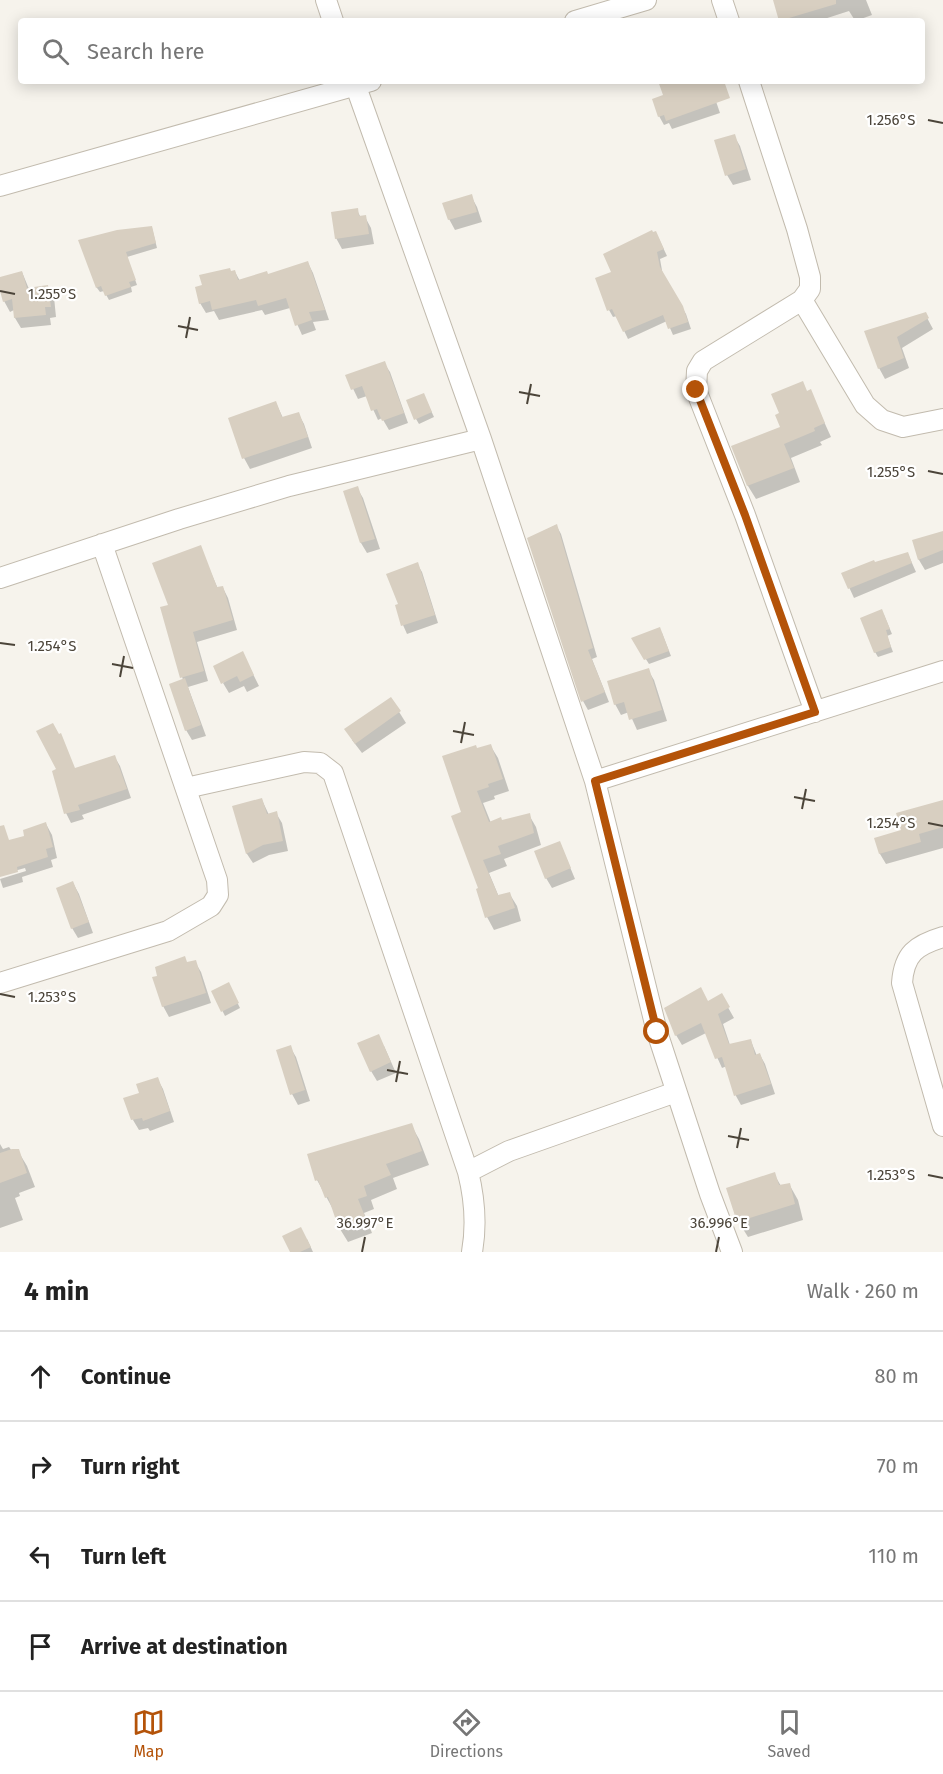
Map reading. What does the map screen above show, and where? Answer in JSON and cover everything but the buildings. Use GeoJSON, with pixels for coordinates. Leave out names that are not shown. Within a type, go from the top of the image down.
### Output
{"type":"FeatureCollection","features":[{"type":"Feature","properties":{"kind":"street"},"geometry":{"type":"LineString","coordinates":[[326,0],[332,18]]}},
{"type":"Feature","properties":{"kind":"street"},"geometry":{"type":"LineString","coordinates":[[585,18],[646,0]]}},
{"type":"Feature","properties":{"kind":"street"},"geometry":{"type":"LineString","coordinates":[[722,0],[728,18]]}},
{"type":"Feature","properties":{"kind":"street"},"geometry":{"type":"LineString","coordinates":[[0,186],[357,84]]}},
{"type":"Feature","properties":{"kind":"street"},"geometry":{"type":"LineString","coordinates":[[360,84],[595,781],[657,1032],[710,1194],[732,1252]]}},
{"type":"Feature","properties":{"kind":"street"},"geometry":{"type":"LineString","coordinates":[[750,84],[797,229],[810,276],[810,289],[802,300],[704,361],[697,371],[696,390],[745,515],[815,712]]}},
{"type":"Feature","properties":{"kind":"street"},"geometry":{"type":"LineString","coordinates":[[802,300],[865,405],[882,420],[903,427],[943,419]]}},
{"type":"Feature","properties":{"kind":"street"},"geometry":{"type":"LineString","coordinates":[[0,579],[102,544],[289,486],[481,439]]}},
{"type":"Feature","properties":{"kind":"street"},"geometry":{"type":"LineString","coordinates":[[0,983],[168,931],[211,906],[218,895],[217,880],[102,544]]}},
{"type":"Feature","properties":{"kind":"street"},"geometry":{"type":"LineString","coordinates":[[595,781],[943,671]]}},
{"type":"Feature","properties":{"kind":"street"},"geometry":{"type":"LineString","coordinates":[[186,788],[304,762],[320,763],[333,773],[468,1172],[476,1219],[472,1252]]}},
{"type":"Feature","properties":{"kind":"street"},"geometry":{"type":"LineString","coordinates":[[943,937],[929,941],[911,953],[904,966],[902,983],[943,1126]]}},
{"type":"Feature","properties":{"kind":"street"},"geometry":{"type":"LineString","coordinates":[[468,1172],[510,1151],[676,1092]]}},
{"type":"Feature","properties":{"kind":"route"},"geometry":{"type":"LineString","coordinates":[[657,1032],[595,781],[815,712],[745,515],[696,390]]}}]}
